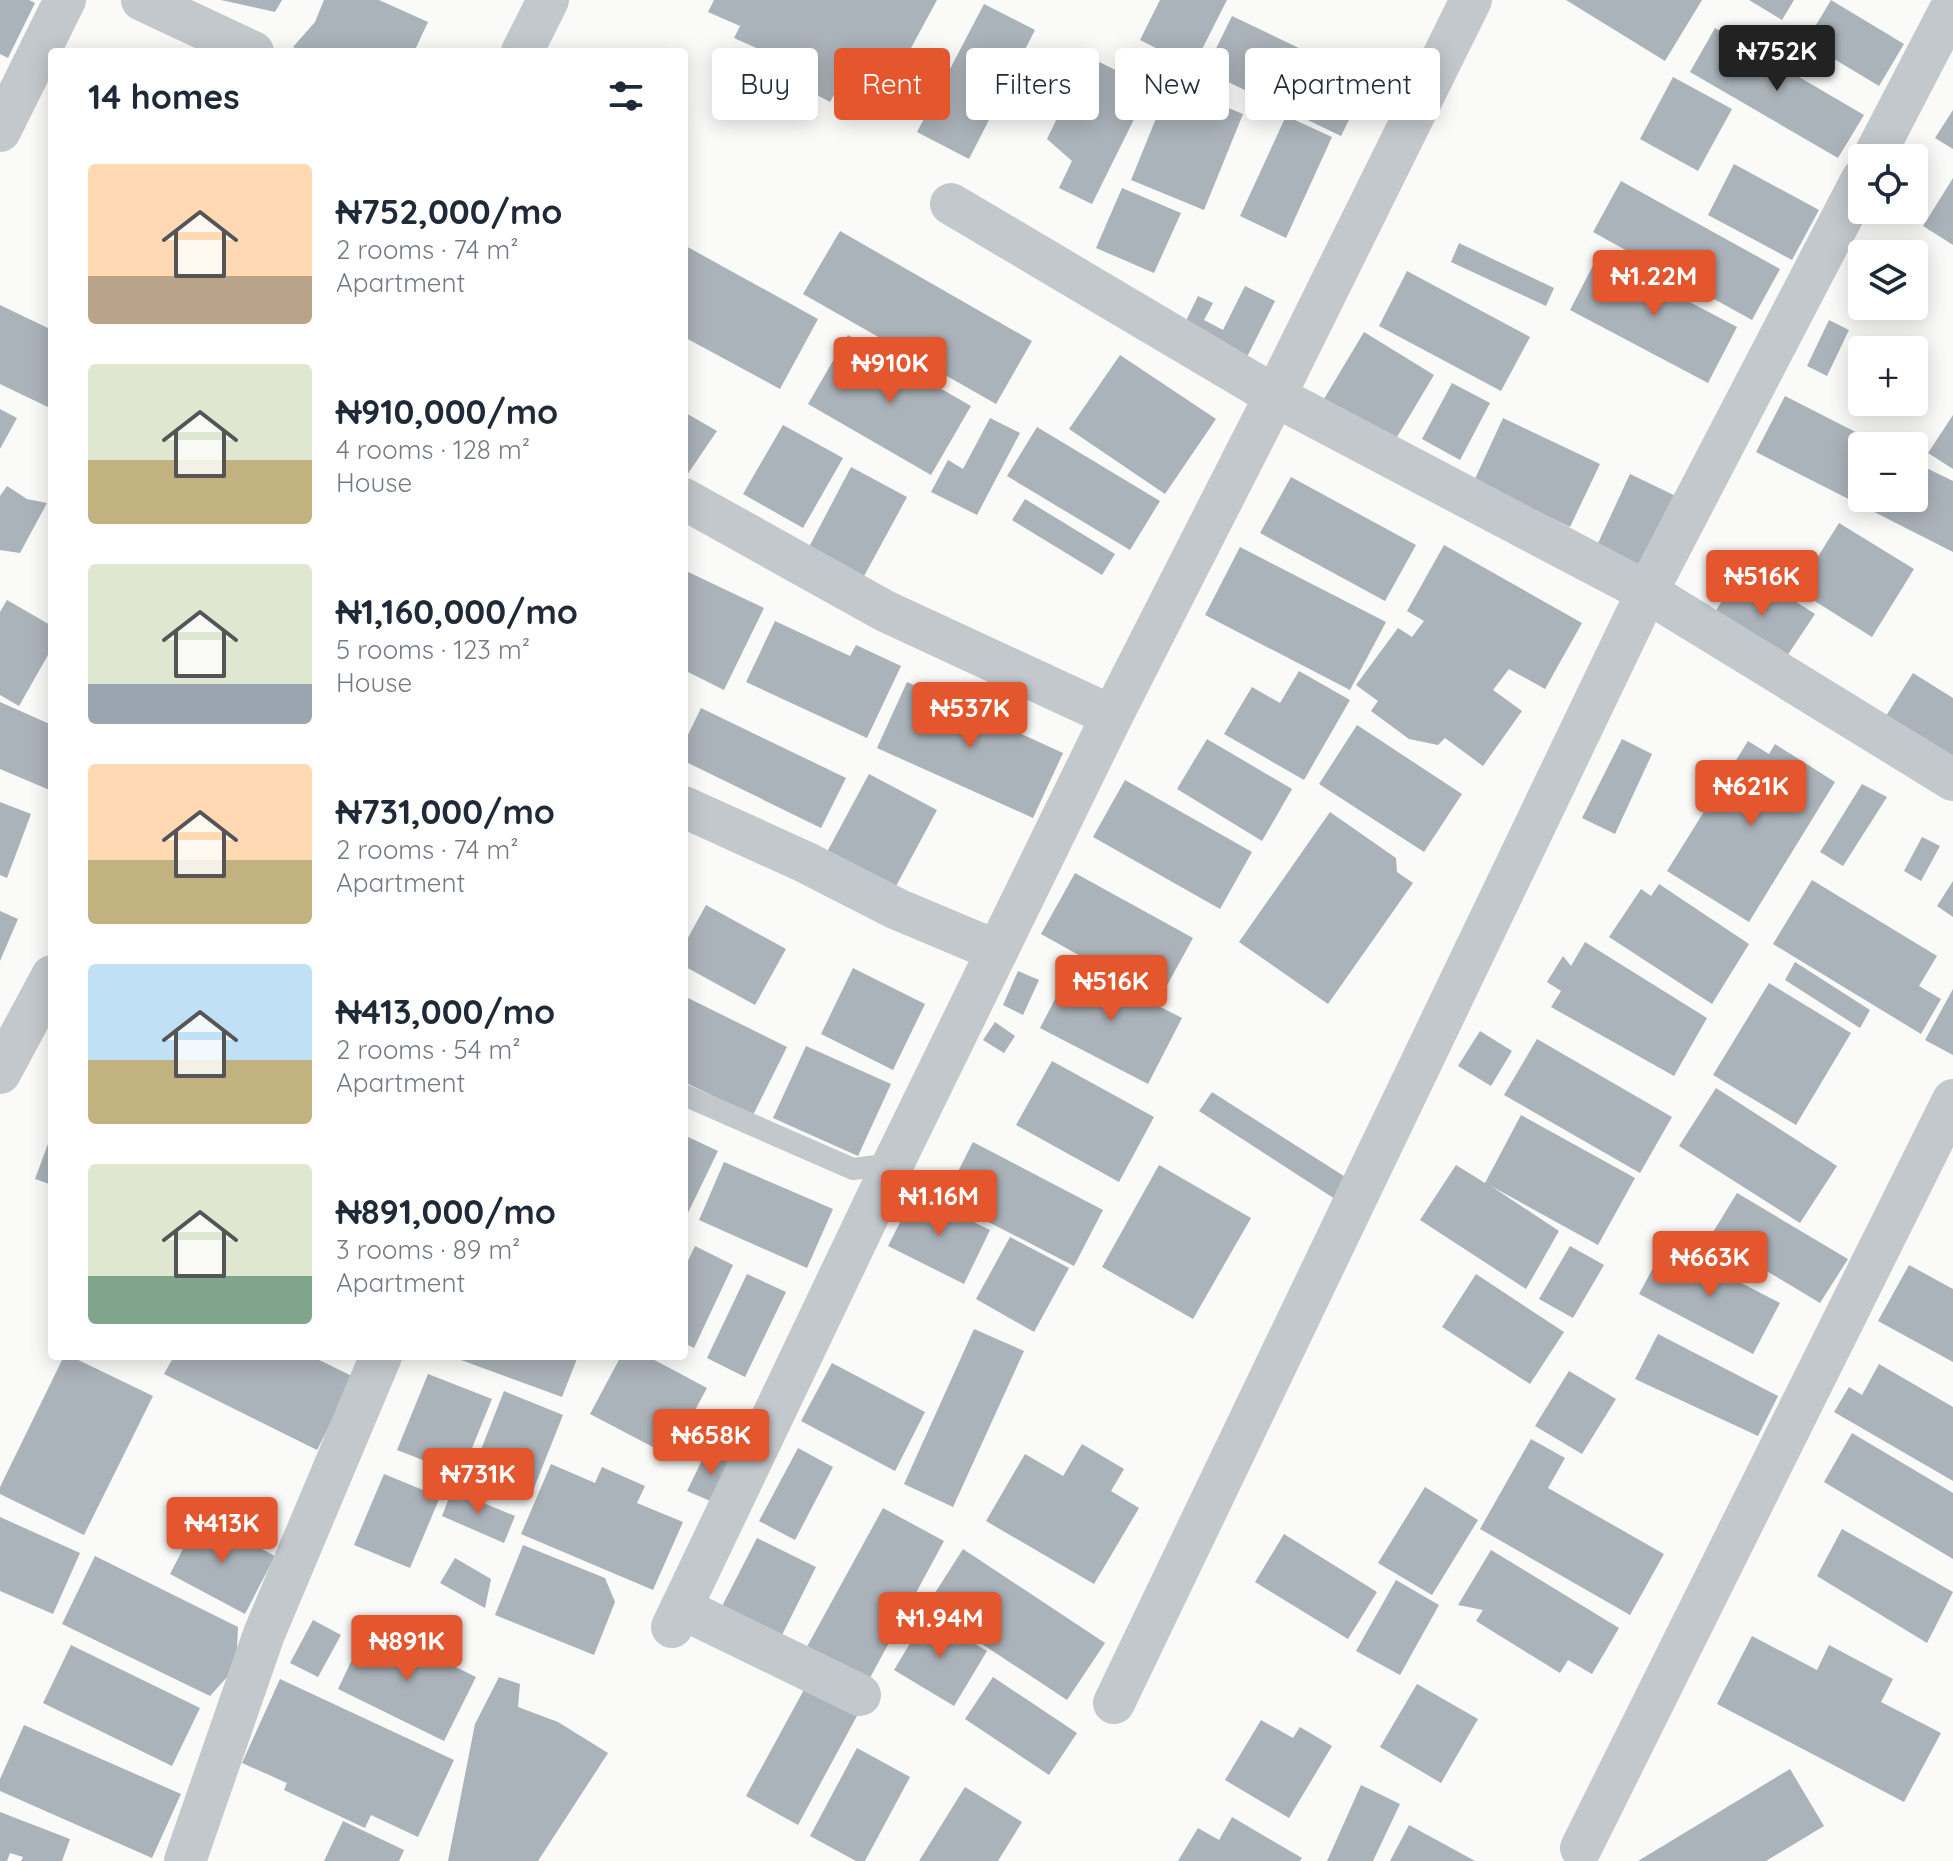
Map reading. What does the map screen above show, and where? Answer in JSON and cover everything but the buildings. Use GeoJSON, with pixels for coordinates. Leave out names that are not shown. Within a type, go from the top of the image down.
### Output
{"type":"FeatureCollection","features":[{"type":"Feature","properties":{"kind":"street"},"geometry":{"type":"LineString","coordinates":[[0,131],[65,0]]}},
{"type":"Feature","properties":{"kind":"street"},"geometry":{"type":"LineString","coordinates":[[142,0],[244,48]]}},
{"type":"Feature","properties":{"kind":"street"},"geometry":{"type":"LineString","coordinates":[[524,48],[548,0]]}},
{"type":"Feature","properties":{"kind":"street"},"geometry":{"type":"LineString","coordinates":[[860,1695],[677,1618],[893,1164],[1112,716],[1471,0]]}},
{"type":"Feature","properties":{"kind":"street"},"geometry":{"type":"LineString","coordinates":[[1880,144],[1953,4]]}},
{"type":"Feature","properties":{"kind":"street"},"geometry":{"type":"LineString","coordinates":[[951,204],[1275,396],[1647,592],[1953,780]]}},
{"type":"Feature","properties":{"kind":"street"},"geometry":{"type":"LineString","coordinates":[[1114,1703],[1647,592],[1848,206]]}},
{"type":"Feature","properties":{"kind":"street"},"geometry":{"type":"LineString","coordinates":[[688,501],[885,611],[1112,716]]}},
{"type":"Feature","properties":{"kind":"street"},"geometry":{"type":"LineString","coordinates":[[688,809],[805,862],[897,909],[997,951]]}},
{"type":"Feature","properties":{"kind":"street"},"geometry":{"type":"LineString","coordinates":[[0,1073],[48,983]]}},
{"type":"Feature","properties":{"kind":"street"},"geometry":{"type":"LineString","coordinates":[[1581,1848],[1953,1100]]}},
{"type":"Feature","properties":{"kind":"street"},"geometry":{"type":"LineString","coordinates":[[185,1861],[264,1634],[379,1360]]}},
{"type":"Feature","properties":{"kind":"lane"},"geometry":{"type":"LineString","coordinates":[[688,1097],[853,1169],[893,1164]]}}]}
